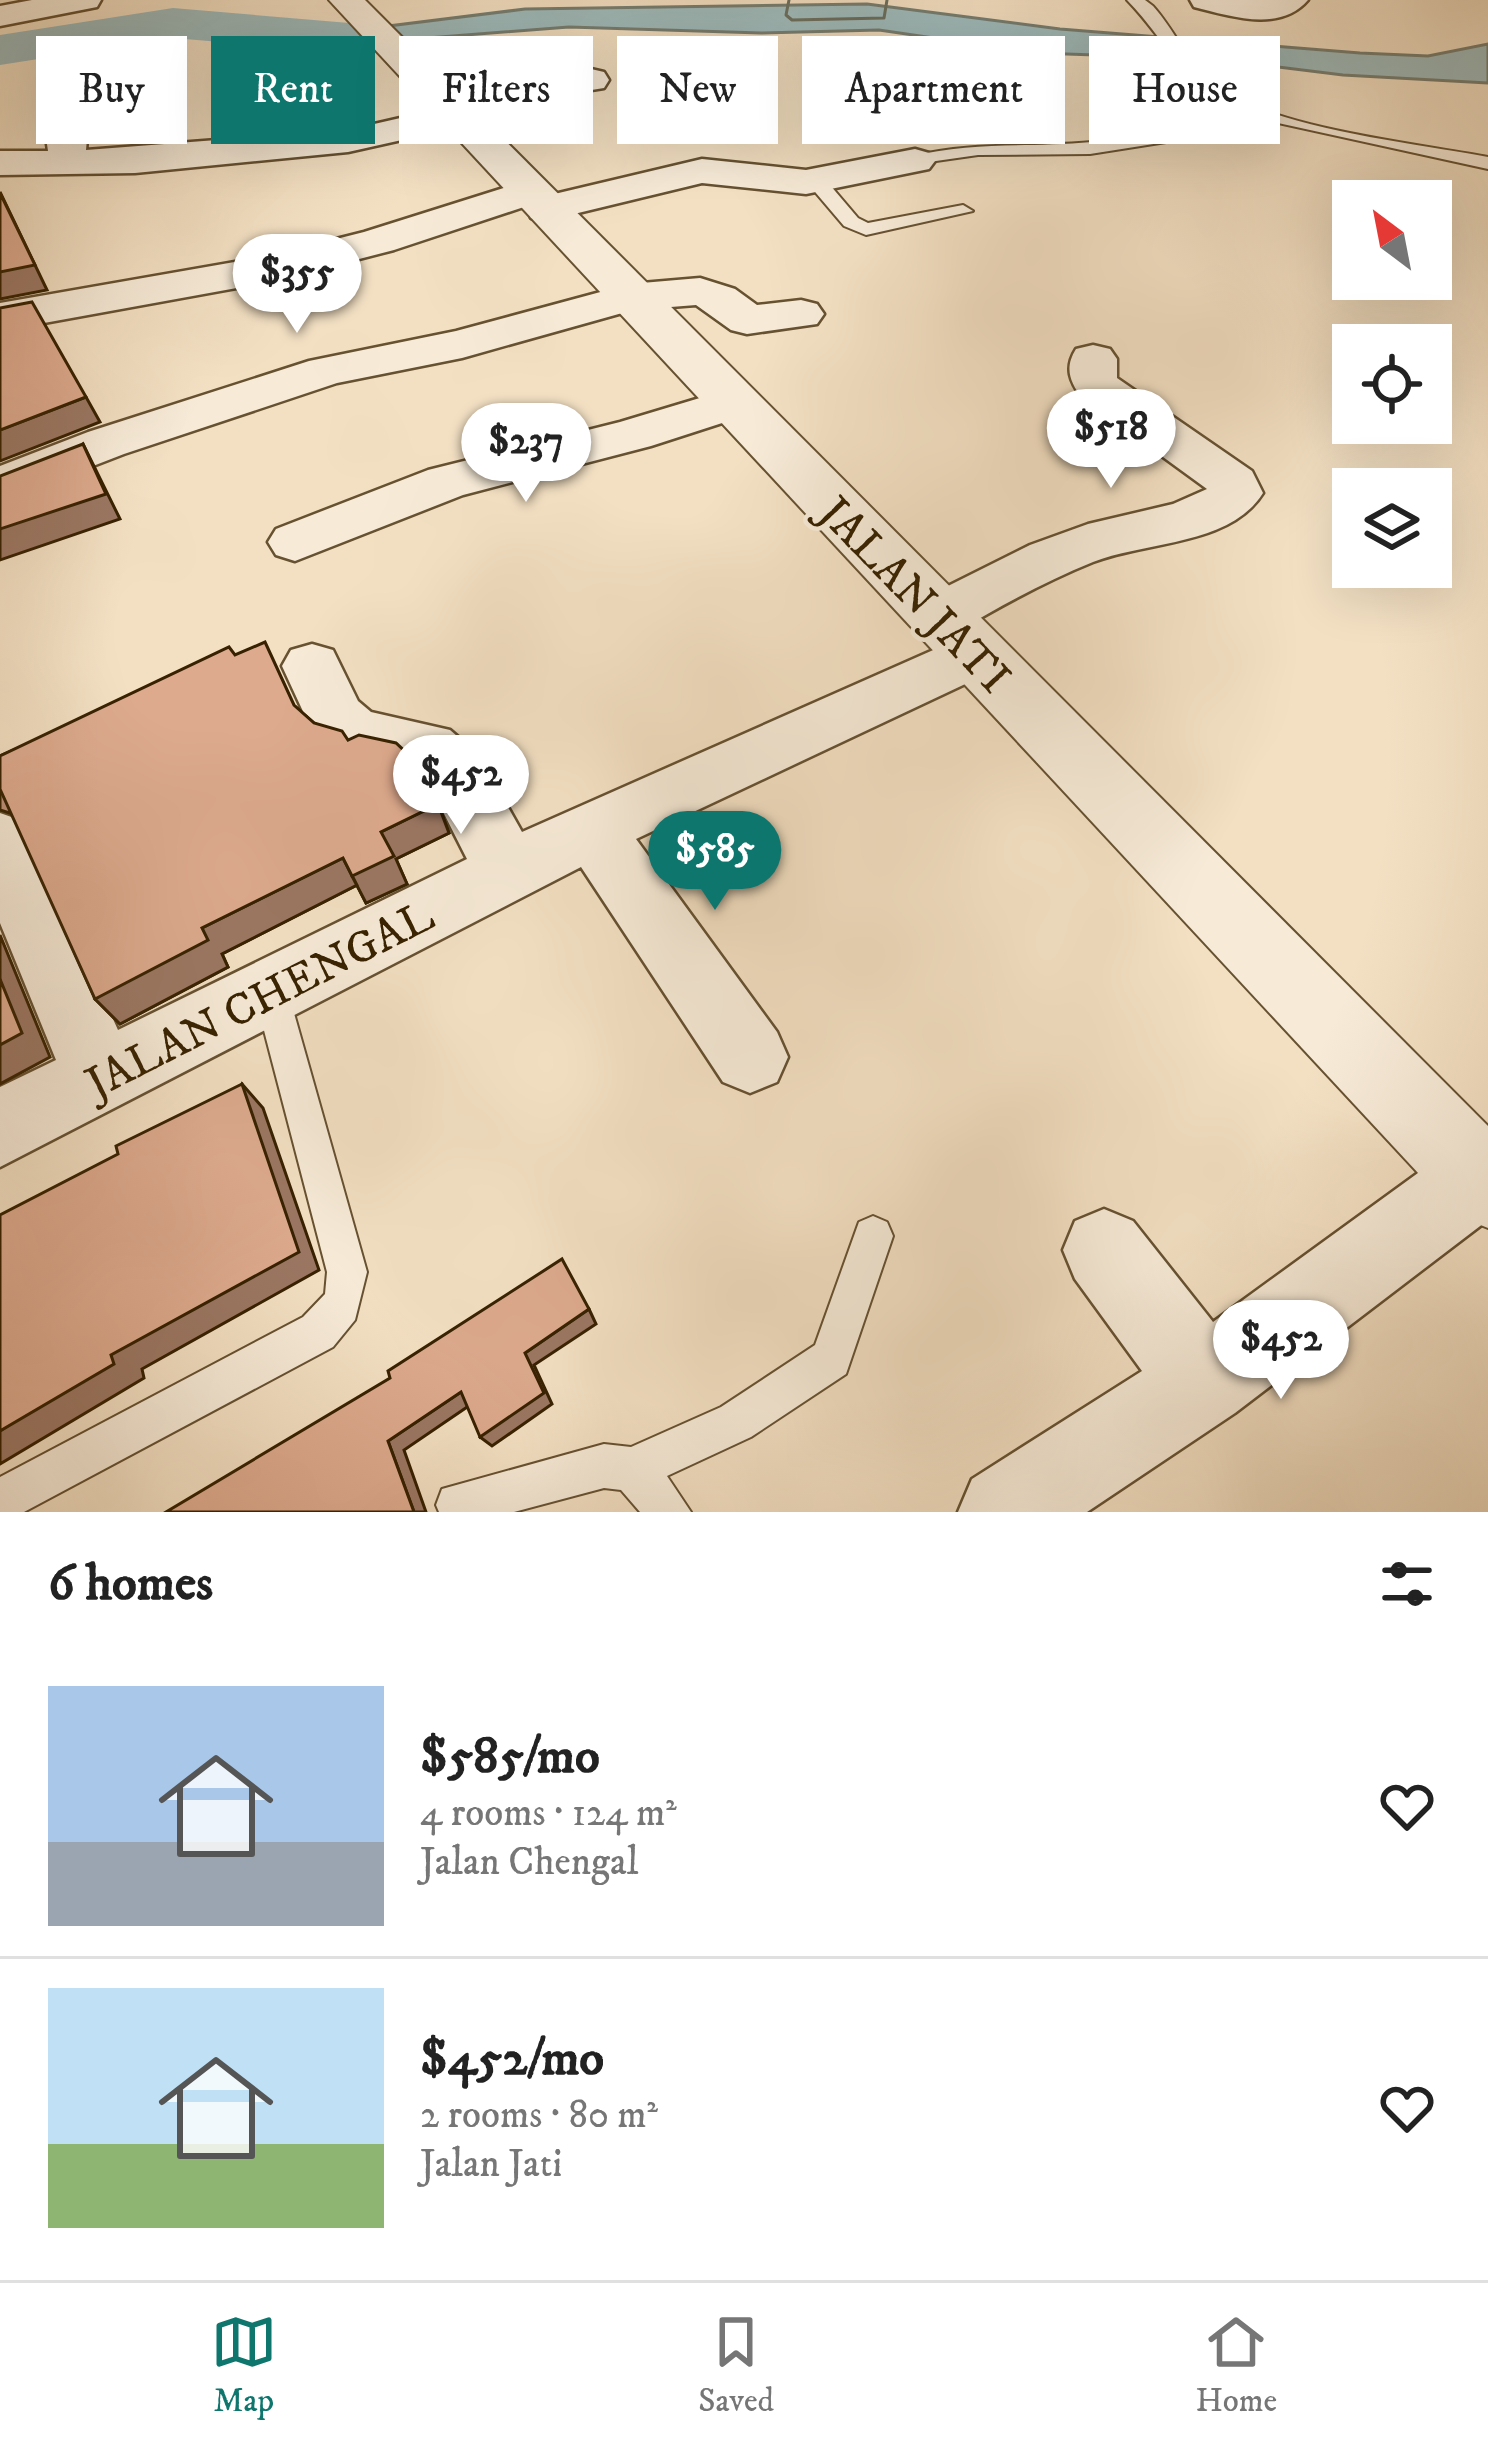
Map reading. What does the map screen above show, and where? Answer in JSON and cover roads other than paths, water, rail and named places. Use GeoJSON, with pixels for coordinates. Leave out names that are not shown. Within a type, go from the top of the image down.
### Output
{"type":"FeatureCollection","features":[{"type":"Feature","properties":{"kind":"street"},"geometry":{"type":"LineString","coordinates":[[0,16],[85,0]]}},
{"type":"Feature","properties":{"kind":"street"},"geometry":{"type":"LineString","coordinates":[[1207,0],[1256,12],[1292,0]]}},
{"type":"Feature","properties":{"kind":"street","name":"JALAN JATI"},"geometry":{"type":"LineString","coordinates":[[368,24],[399,57]]}},
{"type":"Feature","properties":{"kind":"street"},"geometry":{"type":"LineString","coordinates":[[0,163],[135,161],[348,141],[399,130]]}},
{"type":"Feature","properties":{"kind":"street"},"geometry":{"type":"LineString","coordinates":[[66,159],[68,144]]}},
{"type":"Feature","properties":{"kind":"street","name":"JALAN JATI"},"geometry":{"type":"LineString","coordinates":[[482,144],[1484,1182]]}},
{"type":"Feature","properties":{"kind":"street"},"geometry":{"type":"LineString","coordinates":[[0,317],[270,268],[537,200],[702,171],[727,171],[771,182],[817,182],[915,161]]}},
{"type":"Feature","properties":{"kind":"street"},"geometry":{"type":"LineString","coordinates":[[0,485],[106,443],[326,371],[462,344],[630,297],[700,291],[747,320],[766,322],[801,314]]}},
{"type":"Feature","properties":{"kind":"street","name":"JALAN CHENGAL"},"geometry":{"type":"LineString","coordinates":[[0,1128],[592,829],[956,635],[1015,573],[1092,542],[1177,521],[1237,493],[1234,483],[1100,388],[1094,380],[1094,359]]}},
{"type":"Feature","properties":{"kind":"street"},"geometry":{"type":"LineString","coordinates":[[295,542],[446,482],[633,435],[733,404]]}},
{"type":"Feature","properties":{"kind":"street"},"geometry":{"type":"LineString","coordinates":[[312,666],[335,716],[353,733],[428,748],[455,772],[508,871]]}},
{"type":"Feature","properties":{"kind":"street"},"geometry":{"type":"LineString","coordinates":[[592,829],[750,1058]]}},
{"type":"Feature","properties":{"kind":"street"},"geometry":{"type":"LineString","coordinates":[[0,841],[100,1078]]}},
{"type":"Feature","properties":{"kind":"street"},"geometry":{"type":"LineString","coordinates":[[1005,1512],[1204,1382],[1484,1182]]}},
{"type":"Feature","properties":{"kind":"street"},"geometry":{"type":"LineString","coordinates":[[1104,1250],[1204,1382]]}},
{"type":"Feature","properties":{"kind":"lane"},"geometry":{"type":"LineString","coordinates":[[1135,0],[1158,17],[1170,36]]}},
{"type":"Feature","properties":{"kind":"lane"},"geometry":{"type":"LineString","coordinates":[[1280,117],[1488,163]]}},
{"type":"Feature","properties":{"kind":"lane"},"geometry":{"type":"LineString","coordinates":[[915,161],[978,149],[1117,144]]}},
{"type":"Feature","properties":{"kind":"lane"},"geometry":{"type":"LineString","coordinates":[[817,182],[851,223],[866,229],[963,211]]}},
{"type":"Feature","properties":{"kind":"lane"},"geometry":{"type":"LineString","coordinates":[[0,1501],[318,1331],[337,1316],[348,1294],[347,1272],[271,992]]}},
{"type":"Feature","properties":{"kind":"lane"},"geometry":{"type":"LineString","coordinates":[[458,1505],[604,1466],[632,1468],[736,1422],[831,1359],[874,1236]]}},
{"type":"Feature","properties":{"kind":"lane"},"geometry":{"type":"LineString","coordinates":[[632,1468],[669,1512]]}},
{"type":"Feature","properties":{"kind":"water"},"geometry":{"type":"Polygon","coordinates":[[[867,4],[1148,36],[1089,36],[1089,55],[1065,54],[1065,36],[920,36],[879,30],[761,33],[569,27],[399,36],[399,40],[375,42],[375,36],[212,33],[237,19],[332,33],[525,9],[867,4]]]}},
{"type":"Feature","properties":{"kind":"water"},"geometry":{"type":"Polygon","coordinates":[[[1488,44],[1488,83],[1280,67],[1280,47],[1428,56],[1488,44]]]}},
{"type":"Feature","properties":{"kind":"waterway"},"geometry":{"type":"LineString","coordinates":[[0,50],[173,23],[326,36]]}}]}
